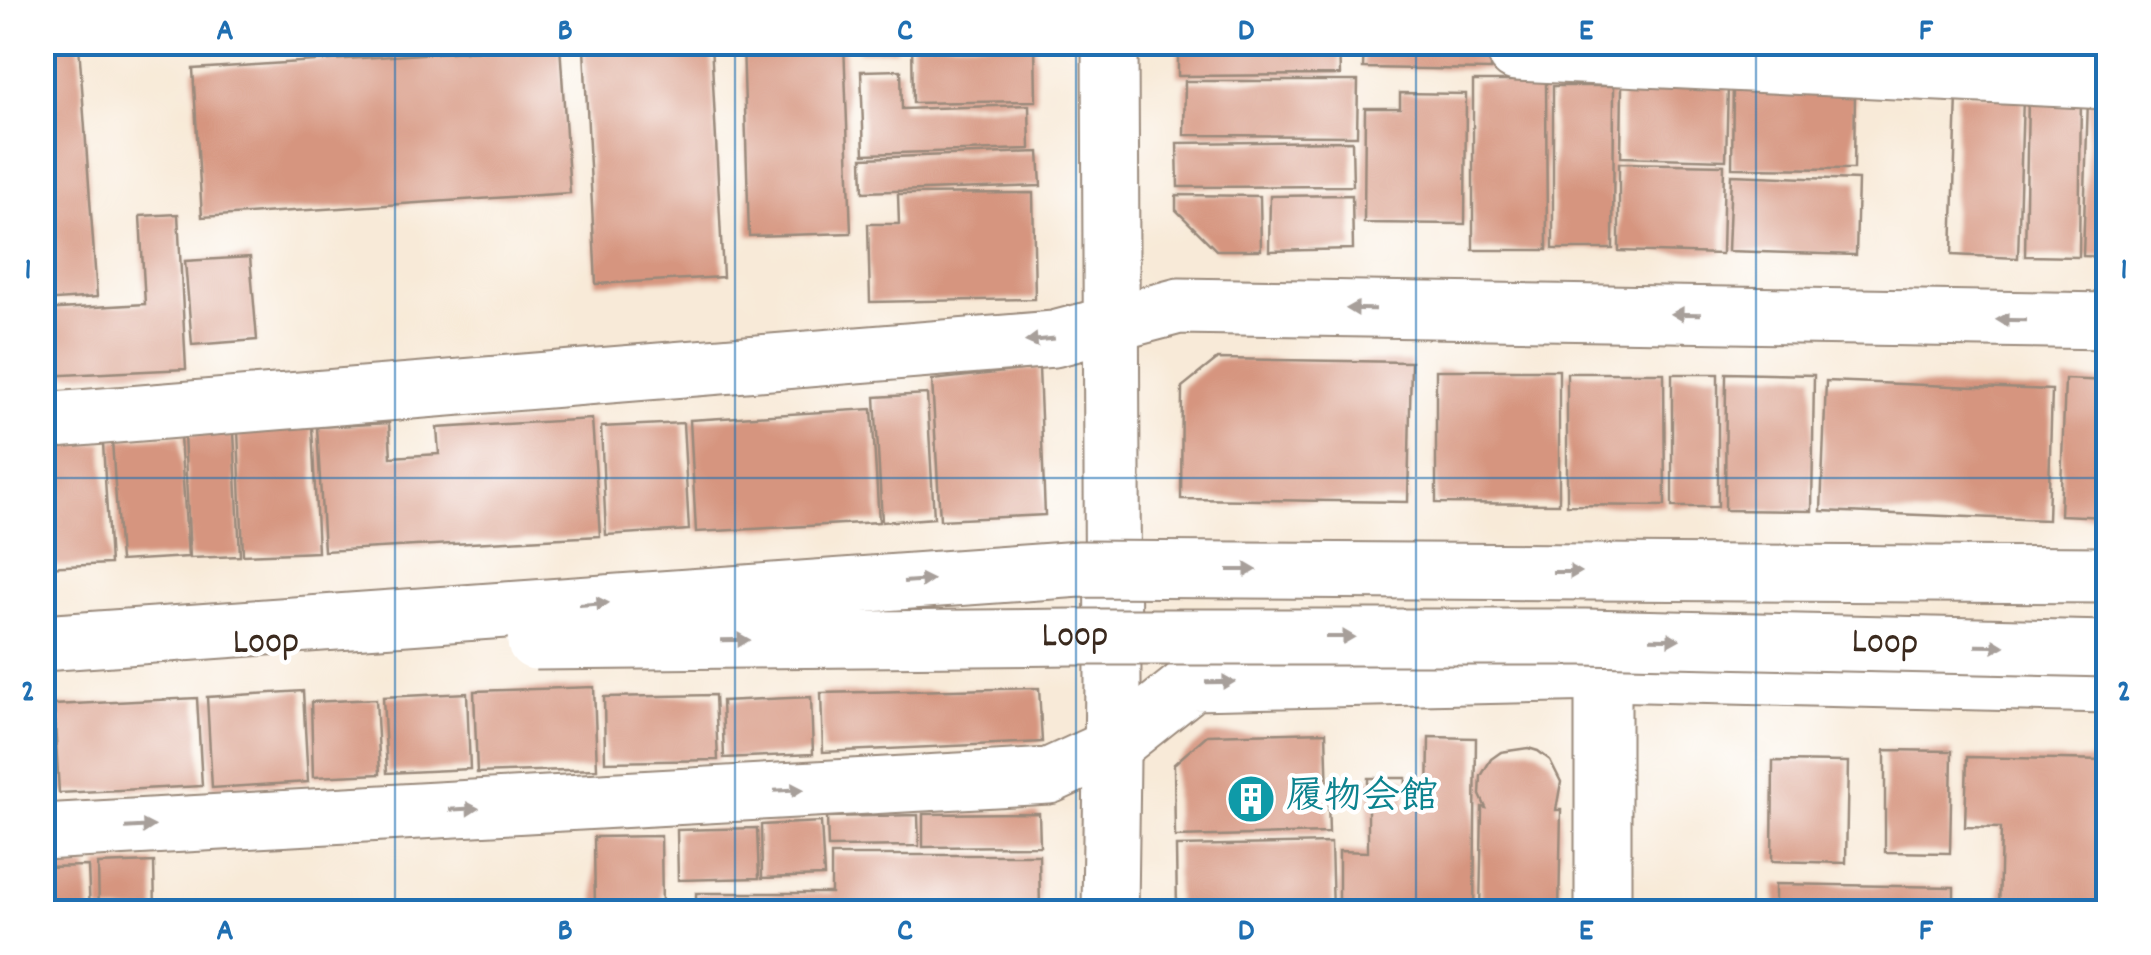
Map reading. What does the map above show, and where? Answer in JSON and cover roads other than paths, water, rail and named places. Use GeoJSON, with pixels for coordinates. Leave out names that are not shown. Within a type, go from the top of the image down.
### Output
{"type":"FeatureCollection","features":[{"type":"Feature","properties":{"kind":"main road"},"geometry":{"type":"LineString","coordinates":[[1110,42],[1114,682],[1110,912]]}},
{"type":"Feature","properties":{"kind":"main road"},"geometry":{"type":"LineString","coordinates":[[1516,48],[2108,81]]}},
{"type":"Feature","properties":{"kind":"main road"},"geometry":{"type":"LineString","coordinates":[[42,421],[1054,339],[1180,306],[2108,321]]}},
{"type":"Feature","properties":{"kind":"main road"},"geometry":{"type":"LineString","coordinates":[[42,645],[1080,569],[2108,575]]}},
{"type":"Feature","properties":{"kind":"main road","name":"Loop"},"geometry":{"type":"LineString","coordinates":[[42,645],[1074,636],[1585,637],[2108,649]]}},
{"type":"Feature","properties":{"kind":"main road"},"geometry":{"type":"LineString","coordinates":[[1603,673],[1604,912]]}},
{"type":"Feature","properties":{"kind":"main road"},"geometry":{"type":"LineString","coordinates":[[42,832],[1049,776],[1110,748],[1193,682],[1603,673],[2108,685]]}},
{"type":"Feature","properties":{"kind":"place","name":"履物会館"},"geometry":{"type":"Point","coordinates":[1251,799]}}]}
